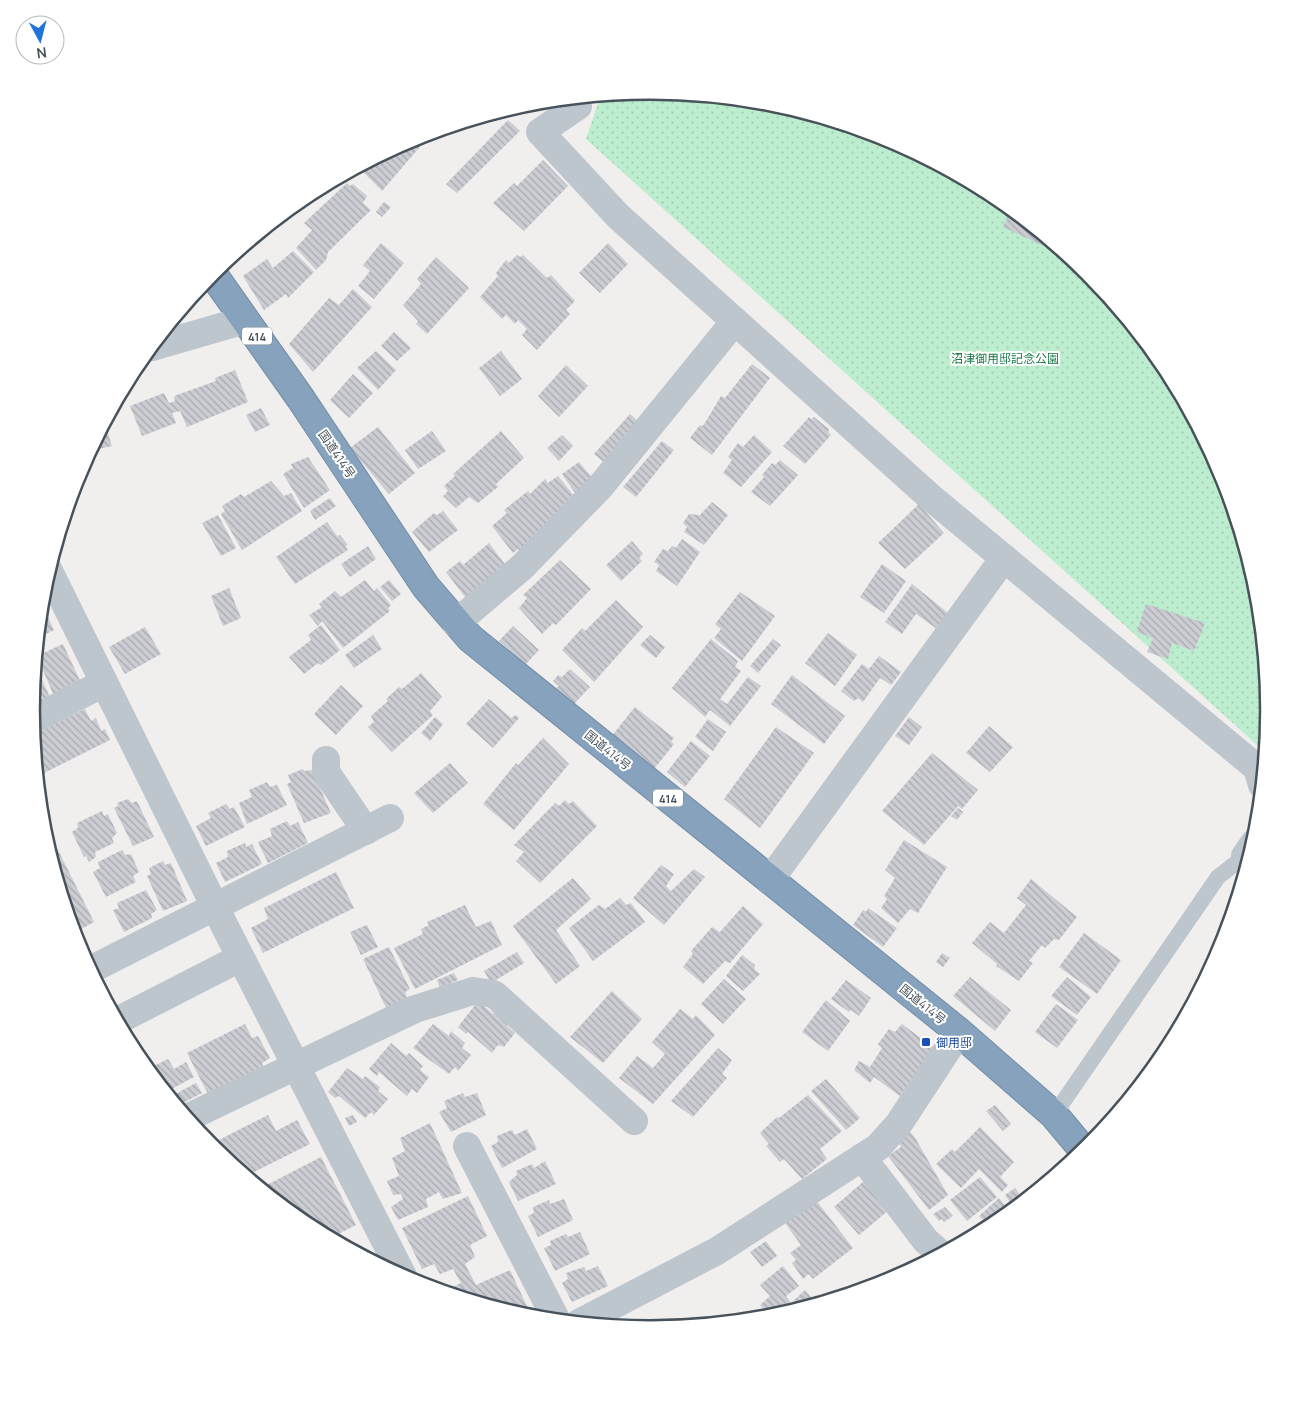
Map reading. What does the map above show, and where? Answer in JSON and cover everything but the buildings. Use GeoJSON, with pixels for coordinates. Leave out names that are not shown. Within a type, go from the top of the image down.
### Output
{"type":"FeatureCollection","features":[{"type":"Feature","properties":{"kind":"highway","name":"国道414号"},"geometry":{"type":"LineString","coordinates":[[217,281],[301,399],[426,587],[470,638],[959,1032],[1054,1116],[1079,1145]]}},
{"type":"Feature","properties":{"kind":"street"},"geometry":{"type":"LineString","coordinates":[[578,105],[540,132],[618,216],[930,496],[1256,768],[1258,773]]}},
{"type":"Feature","properties":{"kind":"street"},"geometry":{"type":"LineString","coordinates":[[163,344],[245,320]]}},
{"type":"Feature","properties":{"kind":"street"},"geometry":{"type":"LineString","coordinates":[[456,623],[522,567],[600,487],[735,321]]}},
{"type":"Feature","properties":{"kind":"street"},"geometry":{"type":"LineString","coordinates":[[770,880],[1004,558]]}},
{"type":"Feature","properties":{"kind":"street"},"geometry":{"type":"LineString","coordinates":[[54,582],[240,958],[398,1267]]}},
{"type":"Feature","properties":{"kind":"street"},"geometry":{"type":"LineString","coordinates":[[40,716],[104,683]]}},
{"type":"Feature","properties":{"kind":"street"},"geometry":{"type":"LineString","coordinates":[[326,760],[326,772],[366,831]]}},
{"type":"Feature","properties":{"kind":"street"},"geometry":{"type":"LineString","coordinates":[[96,967],[390,818]]}},
{"type":"Feature","properties":{"kind":"street"},"geometry":{"type":"LineString","coordinates":[[123,1018],[240,958]]}},
{"type":"Feature","properties":{"kind":"street"},"geometry":{"type":"LineString","coordinates":[[193,1115],[415,1009],[473,991],[494,994],[634,1121]]}},
{"type":"Feature","properties":{"kind":"street"},"geometry":{"type":"LineString","coordinates":[[589,1318],[717,1251],[878,1147],[898,1125],[959,1032]]}},
{"type":"Feature","properties":{"kind":"street"},"geometry":{"type":"LineString","coordinates":[[468,1146],[553,1313]]}},
{"type":"Feature","properties":{"kind":"street"},"geometry":{"type":"LineString","coordinates":[[862,1157],[926,1241],[937,1250]]}},
{"type":"Feature","properties":{"kind":"lane"},"geometry":{"type":"LineString","coordinates":[[1054,1116],[1218,877],[1243,858]]}},
{"type":"Feature","properties":{"kind":"green space","name":"沼津御用邸記念公園"},"geometry":{"type":"Polygon","coordinates":[[[650,100],[690,102],[770,112],[809,121],[847,133],[921,163],[990,203],[1053,252],[1082,279],[1135,339],[1179,406],[1215,477],[1240,553],[1256,631],[1260,671],[1260,748],[586,139],[598,103],[611,102],[650,100]]]}},
{"type":"Feature","properties":{"kind":"place","name":"御用邸"},"geometry":{"type":"Point","coordinates":[926,1042]}}]}
